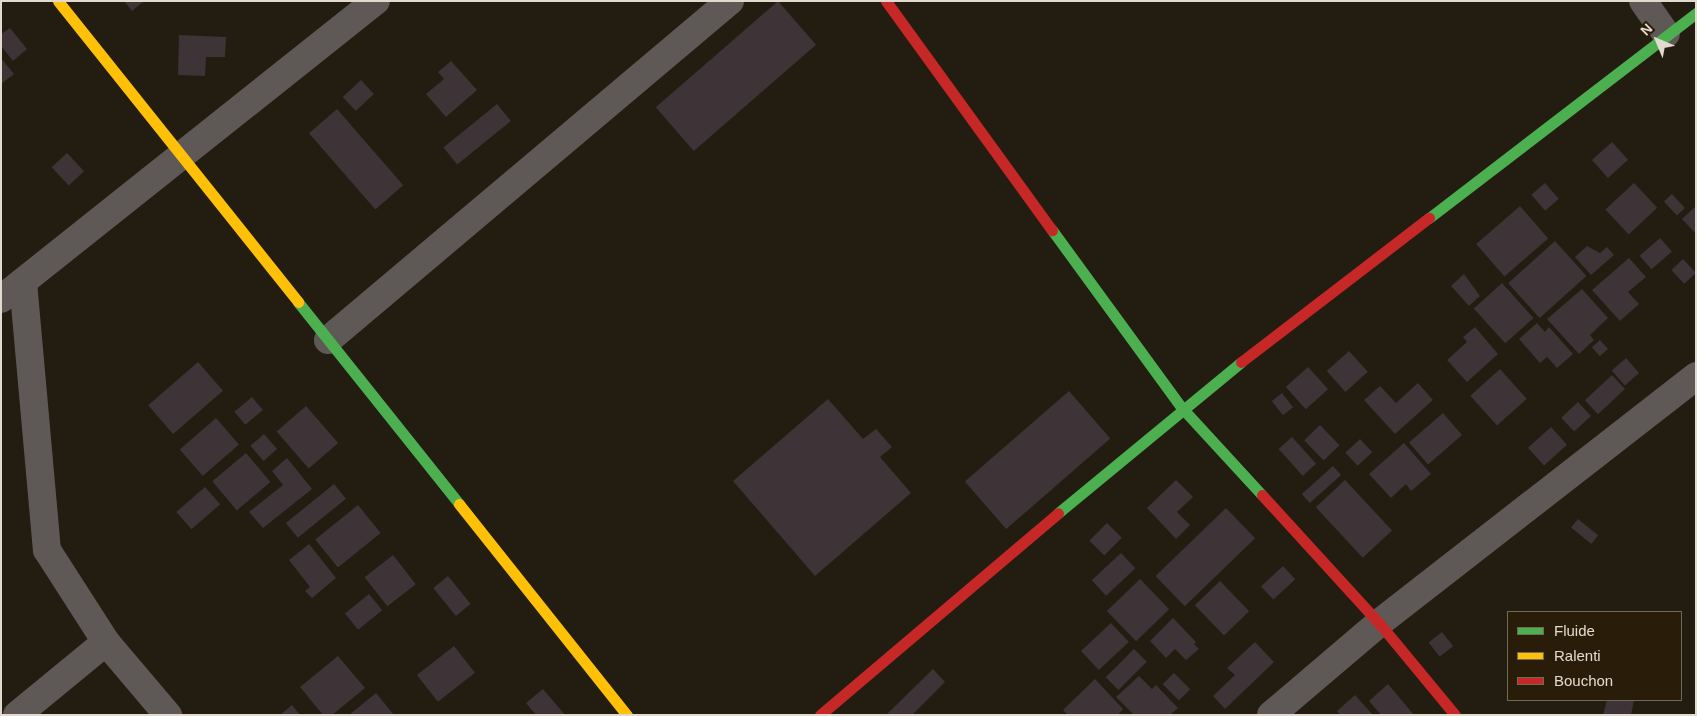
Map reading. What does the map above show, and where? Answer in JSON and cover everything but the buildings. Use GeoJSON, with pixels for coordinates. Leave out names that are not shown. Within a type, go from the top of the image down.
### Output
{"type":"FeatureCollection","features":[{"type":"Feature","properties":{"kind":"street"},"geometry":{"type":"LineString","coordinates":[[58,1],[627,715]]}},
{"type":"Feature","properties":{"kind":"street"},"geometry":{"type":"LineString","coordinates":[[1,299],[376,1]]}},
{"type":"Feature","properties":{"kind":"street"},"geometry":{"type":"LineString","coordinates":[[328,340],[730,1]]}},
{"type":"Feature","properties":{"kind":"street"},"geometry":{"type":"LineString","coordinates":[[886,1],[1182,408],[1378,623],[1455,715]]}},
{"type":"Feature","properties":{"kind":"street"},"geometry":{"type":"LineString","coordinates":[[1643,1],[1666,34]]}},
{"type":"Feature","properties":{"kind":"street"},"geometry":{"type":"LineString","coordinates":[[820,715],[1182,408],[1666,34],[1696,13]]}},
{"type":"Feature","properties":{"kind":"street"},"geometry":{"type":"LineString","coordinates":[[23,282],[47,550],[106,642],[168,715]]}},
{"type":"Feature","properties":{"kind":"street"},"geometry":{"type":"LineString","coordinates":[[1272,715],[1378,623],[1696,376]]}},
{"type":"Feature","properties":{"kind":"street"},"geometry":{"type":"LineString","coordinates":[[17,715],[106,642]]}},
{"type":"Feature","properties":{"kind":"traffic: fast"},"geometry":{"type":"LineString","coordinates":[[1429,218],[1696,13]]}},
{"type":"Feature","properties":{"kind":"traffic: fast"},"geometry":{"type":"LineString","coordinates":[[1052,230],[1182,408],[1262,495]]}},
{"type":"Feature","properties":{"kind":"traffic: fast"},"geometry":{"type":"LineString","coordinates":[[298,302],[459,504]]}},
{"type":"Feature","properties":{"kind":"traffic: fast"},"geometry":{"type":"LineString","coordinates":[[1058,513],[1241,362]]}},
{"type":"Feature","properties":{"kind":"traffic: slow"},"geometry":{"type":"LineString","coordinates":[[58,1],[298,302]]}},
{"type":"Feature","properties":{"kind":"traffic: slow"},"geometry":{"type":"LineString","coordinates":[[459,504],[627,715]]}},
{"type":"Feature","properties":{"kind":"traffic: jam"},"geometry":{"type":"LineString","coordinates":[[886,1],[1052,230]]}},
{"type":"Feature","properties":{"kind":"traffic: jam"},"geometry":{"type":"LineString","coordinates":[[1241,362],[1429,218]]}},
{"type":"Feature","properties":{"kind":"traffic: jam"},"geometry":{"type":"LineString","coordinates":[[1262,495],[1379,623],[1455,715]]}},
{"type":"Feature","properties":{"kind":"traffic: jam"},"geometry":{"type":"LineString","coordinates":[[820,715],[1058,513]]}}]}
